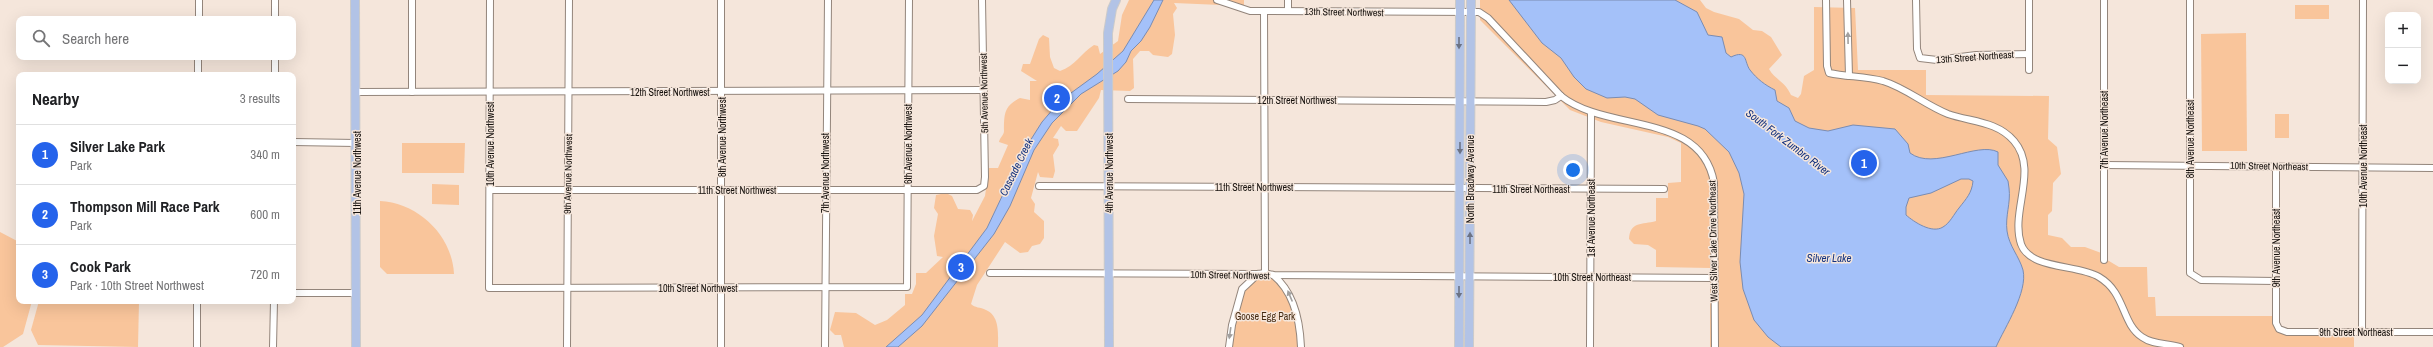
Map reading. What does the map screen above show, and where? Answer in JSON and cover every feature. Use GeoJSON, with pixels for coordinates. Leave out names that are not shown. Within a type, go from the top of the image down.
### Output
{"type":"FeatureCollection","features":[{"type":"Feature","properties":{"kind":"main road","name":"11th Avenue Northwest"},"geometry":{"type":"LineString","coordinates":[[355,0],[357,92],[356,347]]}},
{"type":"Feature","properties":{"kind":"main road","name":"4th Avenue Northwest"},"geometry":{"type":"LineString","coordinates":[[1109,347],[1108,46],[1109,24],[1116,0]]}},
{"type":"Feature","properties":{"kind":"main road","name":"North Broadway Avenue"},"geometry":{"type":"LineString","coordinates":[[1460,0],[1459,12],[1470,189],[1470,347]]}},
{"type":"Feature","properties":{"kind":"main road","name":"North Broadway Avenue"},"geometry":{"type":"LineString","coordinates":[[1459,347],[1460,189],[1472,11],[1471,0]]}},
{"type":"Feature","properties":{"kind":"street"},"geometry":{"type":"LineString","coordinates":[[198,16],[199,0]]}},
{"type":"Feature","properties":{"kind":"street"},"geometry":{"type":"LineString","coordinates":[[275,0],[275,16]]}},
{"type":"Feature","properties":{"kind":"street"},"geometry":{"type":"LineString","coordinates":[[412,0],[412,92]]}},
{"type":"Feature","properties":{"kind":"street","name":"10th Avenue Northwest"},"geometry":{"type":"LineString","coordinates":[[489,288],[490,0]]}},
{"type":"Feature","properties":{"kind":"street","name":"9th Avenue Northwest"},"geometry":{"type":"LineString","coordinates":[[566,347],[569,0]]}},
{"type":"Feature","properties":{"kind":"street","name":"8th Avenue Northwest"},"geometry":{"type":"LineString","coordinates":[[721,0],[721,347]]}},
{"type":"Feature","properties":{"kind":"street","name":"7th Avenue Northwest"},"geometry":{"type":"LineString","coordinates":[[824,347],[828,0]]}},
{"type":"Feature","properties":{"kind":"street","name":"6th Avenue Northwest"},"geometry":{"type":"LineString","coordinates":[[907,287],[909,0]]}},
{"type":"Feature","properties":{"kind":"street","name":"5th Avenue Northwest"},"geometry":{"type":"LineString","coordinates":[[982,0],[984,186]]}},
{"type":"Feature","properties":{"kind":"street","name":"13th Street Northwest"},"geometry":{"type":"LineString","coordinates":[[1217,0],[1250,11],[1264,12],[1472,11]]}},
{"type":"Feature","properties":{"kind":"street"},"geometry":{"type":"LineString","coordinates":[[1288,0],[1288,11]]}},
{"type":"Feature","properties":{"kind":"street"},"geometry":{"type":"LineString","coordinates":[[1826,0],[1827,69],[1829,73],[1890,84],[1942,111],[1992,125],[2005,132],[2019,148],[2024,162],[2019,229],[2024,250],[2038,261],[2082,270],[2098,276],[2115,291],[2122,303],[2131,325],[2139,334],[2148,340],[2180,347]]}},
{"type":"Feature","properties":{"kind":"street"},"geometry":{"type":"LineString","coordinates":[[1847,0],[1849,76]]}},
{"type":"Feature","properties":{"kind":"street","name":"13th Street Northeast"},"geometry":{"type":"LineString","coordinates":[[1916,0],[1917,49],[1920,58],[1937,60],[1976,55],[2029,54]]}},
{"type":"Feature","properties":{"kind":"street"},"geometry":{"type":"LineString","coordinates":[[2029,0],[2029,70]]}},
{"type":"Feature","properties":{"kind":"street","name":"7th Avenue Northeast"},"geometry":{"type":"LineString","coordinates":[[2104,0],[2104,260]]}},
{"type":"Feature","properties":{"kind":"street","name":"8th Avenue Northeast"},"geometry":{"type":"LineString","coordinates":[[2190,0],[2190,270],[2193,277],[2202,280],[2276,281]]}},
{"type":"Feature","properties":{"kind":"street","name":"10th Avenue Northeast"},"geometry":{"type":"LineString","coordinates":[[2362,332],[2363,0]]}},
{"type":"Feature","properties":{"kind":"street","name":"West Silver Lake Drive Northeast"},"geometry":{"type":"LineString","coordinates":[[1472,11],[1482,13],[1488,18],[1561,96],[1575,106],[1591,112],[1676,134],[1691,143],[1702,153],[1710,168],[1714,186],[1714,347]]}},
{"type":"Feature","properties":{"kind":"street"},"geometry":{"type":"LineString","coordinates":[[1264,12],[1265,273]]}},
{"type":"Feature","properties":{"kind":"street"},"geometry":{"type":"LineString","coordinates":[[198,60],[198,72]]}},
{"type":"Feature","properties":{"kind":"street"},"geometry":{"type":"LineString","coordinates":[[274,72],[275,60]]}},
{"type":"Feature","properties":{"kind":"street","name":"12th Street Northwest"},"geometry":{"type":"LineString","coordinates":[[357,92],[984,90]]}},
{"type":"Feature","properties":{"kind":"street","name":"12th Street Northwest"},"geometry":{"type":"LineString","coordinates":[[1128,99],[1546,102],[1555,100],[1561,96]]}},
{"type":"Feature","properties":{"kind":"street","name":"1st Avenue Northeast"},"geometry":{"type":"LineString","coordinates":[[1590,347],[1591,112]]}},
{"type":"Feature","properties":{"kind":"street"},"geometry":{"type":"LineString","coordinates":[[296,142],[356,143]]}},
{"type":"Feature","properties":{"kind":"street","name":"10th Street Northeast"},"geometry":{"type":"LineString","coordinates":[[2104,165],[2433,168]]}},
{"type":"Feature","properties":{"kind":"street","name":"9th Avenue Northeast"},"geometry":{"type":"LineString","coordinates":[[2276,167],[2276,323],[2279,329]]}},
{"type":"Feature","properties":{"kind":"street","name":"11th Street Northwest"},"geometry":{"type":"LineString","coordinates":[[490,190],[977,190],[984,186]]}},
{"type":"Feature","properties":{"kind":"street","name":"11th Street Northwest"},"geometry":{"type":"LineString","coordinates":[[1039,186],[1264,186],[1470,189]]}},
{"type":"Feature","properties":{"kind":"street","name":"11th Street Northeast"},"geometry":{"type":"LineString","coordinates":[[1470,189],[1664,189]]}},
{"type":"Feature","properties":{"kind":"street","name":"10th Street Northwest"},"geometry":{"type":"LineString","coordinates":[[990,273],[1265,273],[1273,275],[1470,277]]}},
{"type":"Feature","properties":{"kind":"street"},"geometry":{"type":"LineString","coordinates":[[1229,347],[1232,325],[1242,289],[1258,274]]}},
{"type":"Feature","properties":{"kind":"street"},"geometry":{"type":"LineString","coordinates":[[1273,275],[1284,284],[1291,296],[1297,319],[1300,347]]}},
{"type":"Feature","properties":{"kind":"street","name":"10th Street Northeast"},"geometry":{"type":"LineString","coordinates":[[1470,277],[1714,278]]}},
{"type":"Feature","properties":{"kind":"street","name":"10th Street Northwest"},"geometry":{"type":"LineString","coordinates":[[489,288],[907,287]]}},
{"type":"Feature","properties":{"kind":"street"},"geometry":{"type":"LineString","coordinates":[[296,293],[356,293]]}},
{"type":"Feature","properties":{"kind":"street"},"geometry":{"type":"LineString","coordinates":[[197,304],[197,347]]}},
{"type":"Feature","properties":{"kind":"street"},"geometry":{"type":"LineString","coordinates":[[273,347],[274,304]]}},
{"type":"Feature","properties":{"kind":"street","name":"9th Street Northeast"},"geometry":{"type":"LineString","coordinates":[[2279,329],[2287,332],[2433,332]]}},
{"type":"Feature","properties":{"kind":"green space"},"geometry":{"type":"Polygon","coordinates":[[[1129,0],[1244,0],[1244,6],[1174,3],[1177,8],[1173,14],[1175,35],[1172,54],[1168,57],[1153,55],[1149,51],[1140,51],[1133,59],[1134,88],[1130,91],[1101,90],[1099,98],[1077,131],[1066,131],[1061,126],[1053,138],[1058,139],[1059,145],[1053,155],[1055,171],[1053,178],[1040,177],[1038,172],[1031,198],[1035,204],[1034,212],[1044,221],[1044,238],[1040,244],[1032,246],[1028,252],[1020,253],[1005,242],[977,285],[971,304],[986,310],[994,316],[997,326],[998,347],[844,347],[841,335],[835,335],[830,330],[835,312],[856,313],[875,325],[887,320],[905,305],[905,294],[912,294],[916,284],[916,273],[926,273],[943,257],[937,256],[934,236],[938,214],[934,208],[936,195],[946,193],[952,196],[958,209],[970,210],[973,215],[972,221],[985,196],[989,168],[998,168],[1008,145],[999,142],[1004,132],[1006,111],[1011,104],[1020,98],[1030,100],[1030,81],[1037,81],[1021,71],[1023,64],[1030,64],[1039,39],[1043,35],[1049,38],[1050,57],[1054,68],[1060,71],[1074,63],[1094,45],[1098,46],[1100,54],[1118,41],[1122,15],[1129,0]]]}},
{"type":"Feature","properties":{"kind":"green space"},"geometry":{"type":"Polygon","coordinates":[[[1480,0],[1700,0],[1706,8],[1714,12],[1739,19],[1753,30],[1762,31],[1771,37],[1782,55],[1769,69],[1771,73],[1789,90],[1791,95],[1798,98],[1801,94],[1804,76],[1814,70],[1814,7],[1855,8],[1858,70],[1926,70],[1926,95],[2049,96],[2048,139],[2057,147],[2061,174],[2053,183],[2052,211],[2048,215],[2048,235],[2062,238],[2071,247],[2085,247],[2104,254],[2104,258],[2119,267],[2147,267],[2148,297],[2155,297],[2156,316],[2276,316],[2276,323],[2287,332],[2354,337],[2354,347],[1710,347],[1710,268],[1656,267],[1656,250],[1648,245],[1634,244],[1629,239],[1630,233],[1634,226],[1656,221],[1656,198],[1668,198],[1668,183],[1681,182],[1681,143],[1668,137],[1601,122],[1570,110],[1480,20],[1480,0]]]}},
{"type":"Feature","properties":{"kind":"green space"},"geometry":{"type":"Polygon","coordinates":[[[2295,5],[2329,5],[2329,19],[2295,19],[2295,5]]]}},
{"type":"Feature","properties":{"kind":"green space"},"geometry":{"type":"Polygon","coordinates":[[[2246,33],[2247,151],[2202,151],[2201,34],[2246,33]]]}},
{"type":"Feature","properties":{"kind":"green space"},"geometry":{"type":"Polygon","coordinates":[[[2275,114],[2289,114],[2289,138],[2275,138],[2275,114]]]}},
{"type":"Feature","properties":{"kind":"green space"},"geometry":{"type":"Polygon","coordinates":[[[402,143],[465,143],[464,173],[402,173],[402,143]]]}},
{"type":"Feature","properties":{"kind":"green space"},"geometry":{"type":"Polygon","coordinates":[[[432,184],[459,185],[459,205],[432,204],[432,184]]]}},
{"type":"Feature","properties":{"kind":"green space"},"geometry":{"type":"Polygon","coordinates":[[[380,201],[394,203],[407,208],[420,215],[430,224],[440,234],[447,246],[452,260],[454,274],[387,274],[380,267],[380,201]]]}},
{"type":"Feature","properties":{"kind":"green space"},"geometry":{"type":"Polygon","coordinates":[[[0,232],[16,240],[16,304],[31,304],[23,334],[3,347],[0,347],[0,232]]]}},
{"type":"Feature","properties":{"kind":"green space","name":"Goose Egg Park"},"geometry":{"type":"Polygon","coordinates":[[[1258,274],[1273,275],[1291,296],[1301,347],[1229,347],[1242,289],[1258,274]]]}},
{"type":"Feature","properties":{"kind":"green space"},"geometry":{"type":"Polygon","coordinates":[[[38,304],[139,304],[138,347],[38,345],[31,330],[38,304]]]}},
{"type":"Feature","properties":{"kind":"water","name":"Cascade Creek"},"geometry":{"type":"Polygon","coordinates":[[[1154,0],[1163,0],[1150,27],[1141,41],[1131,51],[1126,62],[1118,71],[1081,94],[1052,123],[1034,150],[1010,206],[994,234],[922,326],[898,347],[886,347],[922,315],[987,228],[1023,152],[1042,122],[1060,101],[1097,74],[1123,51],[1154,0]]]}},
{"type":"Feature","properties":{"kind":"water","name":"Silver Lake"},"geometry":{"type":"Polygon","coordinates":[[[1509,0],[1675,0],[1697,12],[1708,35],[1722,37],[1726,53],[1731,57],[1743,55],[1750,70],[1761,82],[1775,90],[1777,101],[1789,108],[1795,121],[1809,128],[1828,131],[1853,125],[1895,129],[1908,144],[1910,153],[1920,158],[1943,158],[1979,150],[1998,152],[1998,165],[2008,181],[2009,188],[2007,220],[2008,236],[2023,270],[2024,279],[2015,309],[1996,347],[1781,347],[1768,337],[1754,320],[1743,289],[1740,262],[1744,194],[1739,173],[1729,152],[1705,129],[1658,115],[1635,99],[1625,97],[1607,98],[1586,89],[1574,77],[1561,58],[1542,43],[1509,0]],[[1961,179],[1931,193],[1909,198],[1906,207],[1906,215],[1918,224],[1929,228],[1939,229],[1943,227],[1950,221],[1970,192],[1973,181],[1969,179],[1961,179]]]}},
{"type":"Feature","properties":{"kind":"place","name":"Thompson Mill Race Park"},"geometry":{"type":"Point","coordinates":[1057,98]}},
{"type":"Feature","properties":{"kind":"place","name":"Silver Lake Park"},"geometry":{"type":"Point","coordinates":[1864,163]}},
{"type":"Feature","properties":{"kind":"place","name":"Cook Park"},"geometry":{"type":"Point","coordinates":[961,267]}},
{"type":"Feature","properties":{"kind":"water label","name":"South Fork Zumbro River"},"geometry":{"type":"Point","coordinates":[1788,142]}}]}
